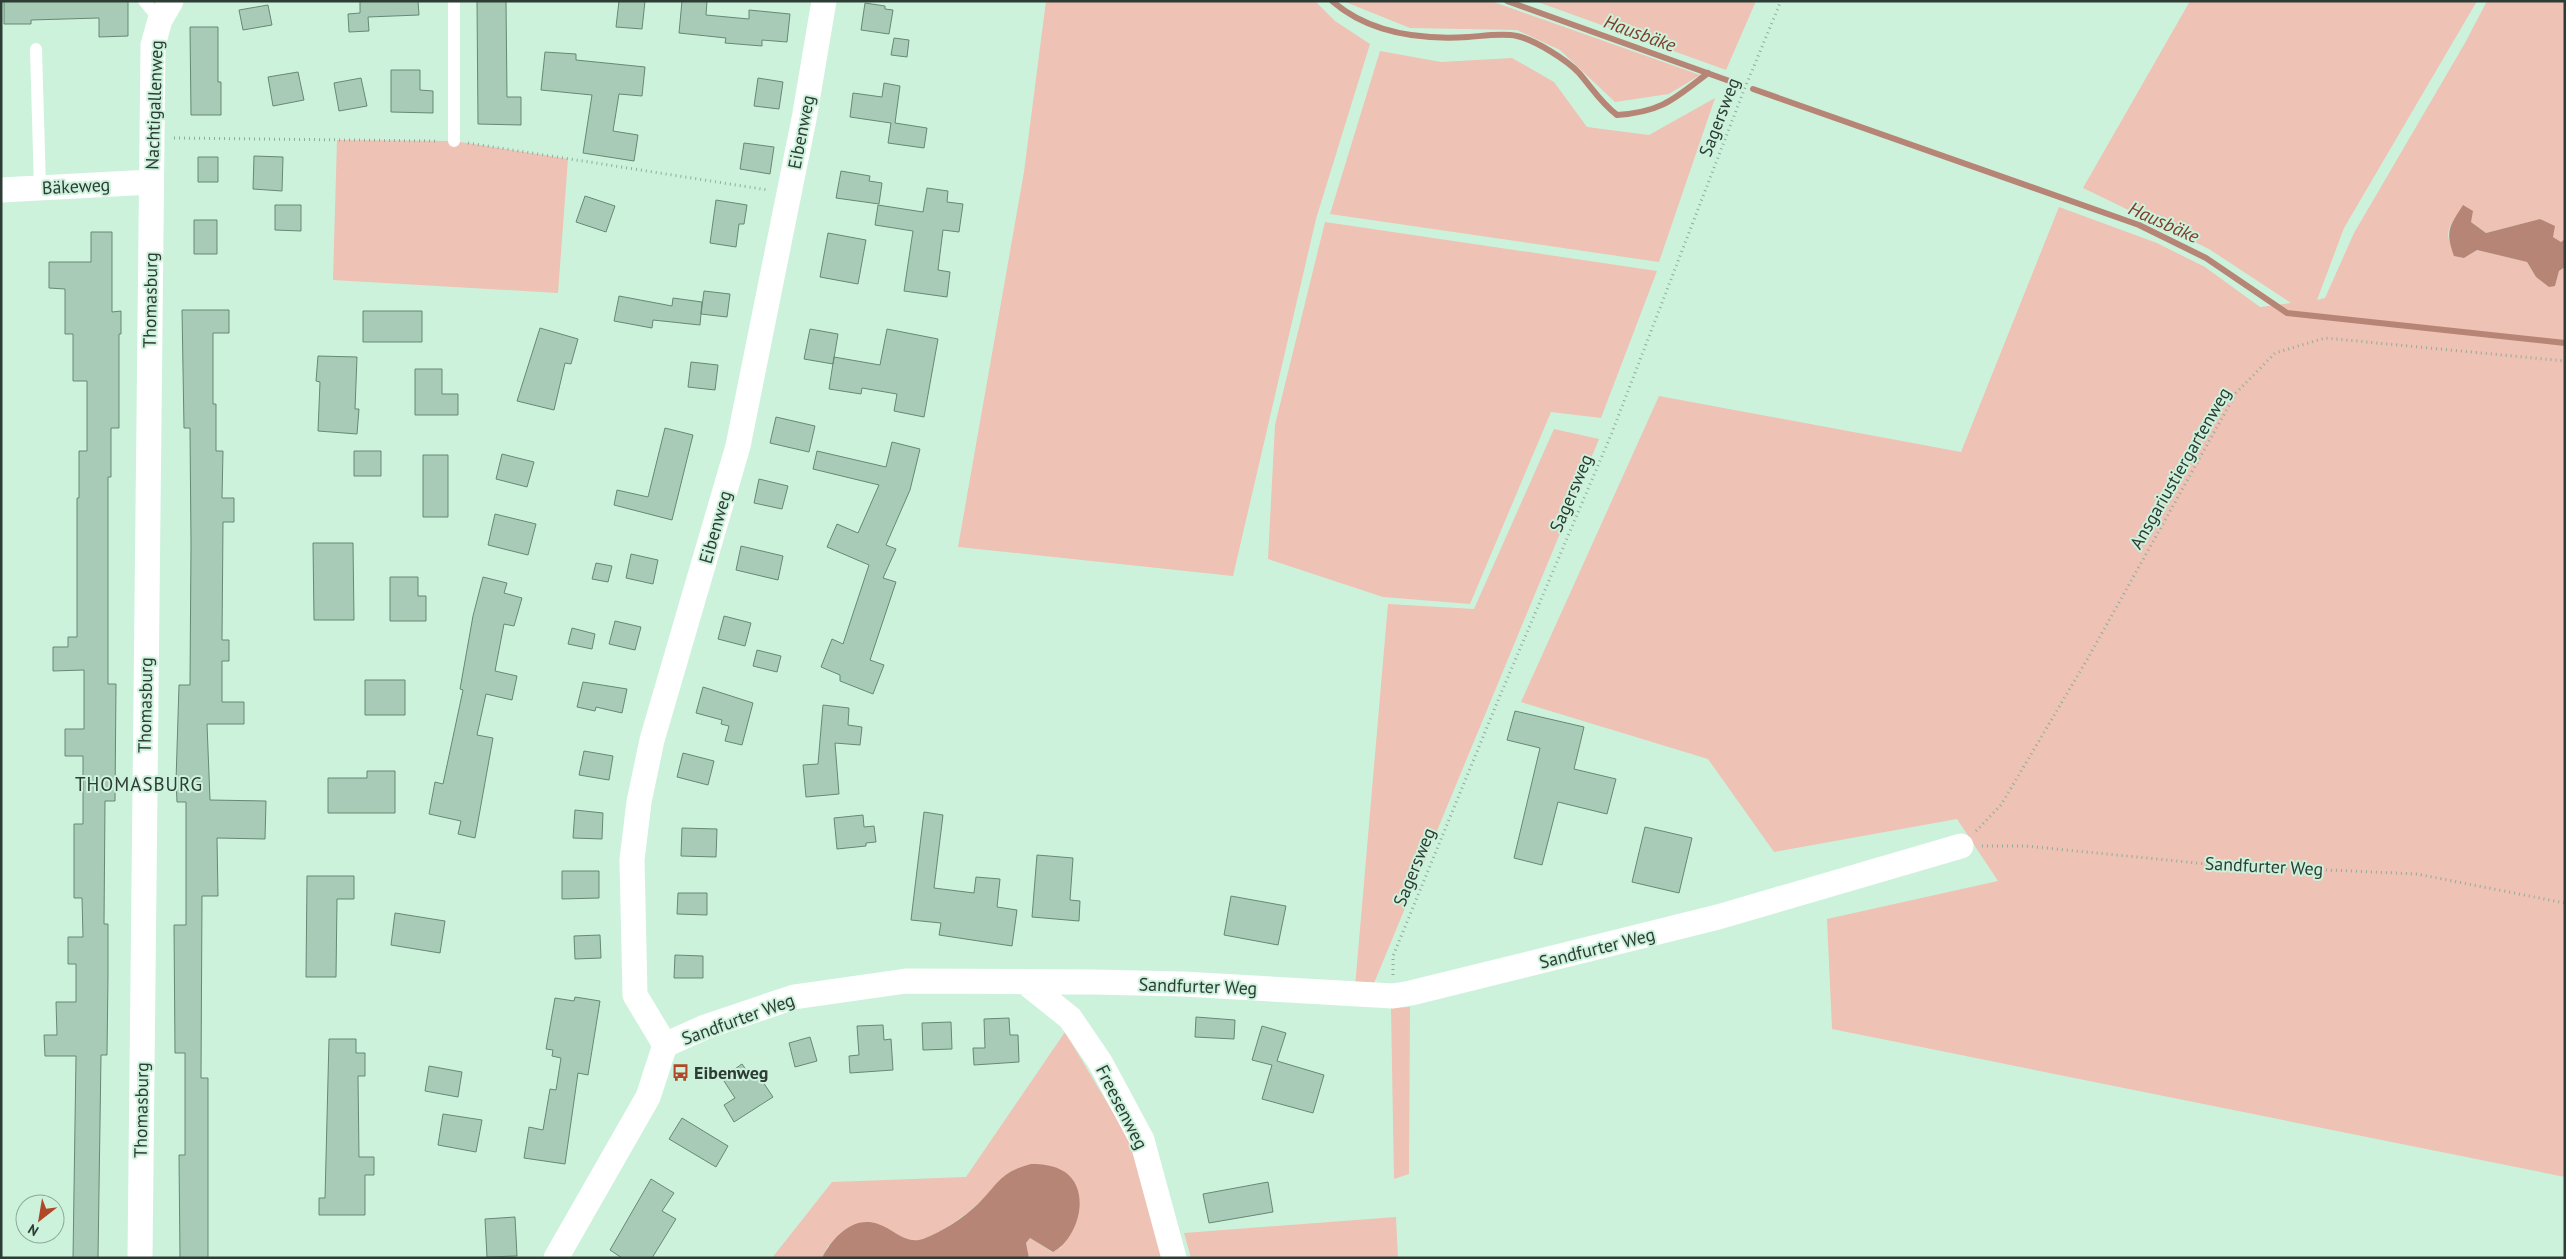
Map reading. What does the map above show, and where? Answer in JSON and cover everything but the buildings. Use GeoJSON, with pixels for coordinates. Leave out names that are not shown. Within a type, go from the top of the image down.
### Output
{"type":"FeatureCollection","features":[{"type":"Feature","properties":{"kind":"street","name":"Eibenweg"},"geometry":{"type":"LineString","coordinates":[[665,1045],[635,995],[632,860],[639,802],[652,740],[738,446],[789,193],[824,1]]}},
{"type":"Feature","properties":{"kind":"street","name":"Nachtigallenweg"},"geometry":{"type":"LineString","coordinates":[[151,182],[153,46],[165,11]]}},
{"type":"Feature","properties":{"kind":"street","name":"Bäkeweg"},"geometry":{"type":"LineString","coordinates":[[1,190],[151,182]]}},
{"type":"Feature","properties":{"kind":"street","name":"Thomasburg"},"geometry":{"type":"LineString","coordinates":[[140,1258],[151,182]]}},
{"type":"Feature","properties":{"kind":"street","name":"Sandfurter Weg"},"geometry":{"type":"LineString","coordinates":[[556,1258],[648,1098],[665,1045],[705,1027],[794,997],[906,981],[1183,984],[1393,996],[1562,957],[1718,917],[1962,846]]}},
{"type":"Feature","properties":{"kind":"street","name":"Freesenweg"},"geometry":{"type":"LineString","coordinates":[[1026,982],[1070,1018],[1100,1062],[1142,1140],[1174,1258]]}},
{"type":"Feature","properties":{"kind":"lane"},"geometry":{"type":"LineString","coordinates":[[144,1],[165,11]]}},
{"type":"Feature","properties":{"kind":"lane"},"geometry":{"type":"LineString","coordinates":[[454,1],[454,141]]}},
{"type":"Feature","properties":{"kind":"lane"},"geometry":{"type":"LineString","coordinates":[[36,49],[40,188]]}},
{"type":"Feature","properties":{"kind":"path","name":"Sagersweg"},"geometry":{"type":"LineString","coordinates":[[1393,996],[1393,956],[1499,698],[1611,435],[1740,99],[1781,1]]}},
{"type":"Feature","properties":{"kind":"path"},"geometry":{"type":"LineString","coordinates":[[153,138],[454,141],[789,193]]}},
{"type":"Feature","properties":{"kind":"path","name":"Ansgariustiergartenweg"},"geometry":{"type":"LineString","coordinates":[[1962,846],[2002,805],[2088,658],[2236,393],[2274,353],[2325,338],[2565,361]]}},
{"type":"Feature","properties":{"kind":"path","name":"Sandfurter Weg"},"geometry":{"type":"LineString","coordinates":[[1962,846],[2026,846],[2217,865],[2417,874],[2565,903]]}},
{"type":"Feature","properties":{"kind":"shaded area"},"geometry":{"type":"Polygon","coordinates":[[[1046,1],[1315,1],[1335,21],[1370,44],[1316,219],[1233,576],[958,547],[1024,172],[1046,1]]]}},
{"type":"Feature","properties":{"kind":"shaded area"},"geometry":{"type":"Polygon","coordinates":[[[1343,1],[1491,1],[1700,75],[1669,94],[1615,102],[1560,50],[1517,30],[1410,28],[1343,1]]]}},
{"type":"Feature","properties":{"kind":"shaded area"},"geometry":{"type":"Polygon","coordinates":[[[1535,1],[1756,1],[1726,70],[1535,1]]]}},
{"type":"Feature","properties":{"kind":"shaded area"},"geometry":{"type":"Polygon","coordinates":[[[2190,1],[2477,1],[2344,228],[2317,300],[2325,298],[2354,233],[2465,43],[2487,1],[2565,1],[2565,239],[2561,242],[2553,237],[2540,219],[2486,233],[2471,222],[2454,219],[2448,236],[2449,240],[2464,258],[2477,250],[2527,262],[2536,277],[2555,286],[2559,271],[2565,267],[2565,1177],[1832,1029],[1827,919],[1998,881],[1957,819],[1774,852],[1708,759],[1521,702],[1659,396],[1961,452],[2059,207],[2157,243],[2205,267],[2260,307],[2291,303],[2209,249],[2083,188],[2190,1]]]}},
{"type":"Feature","properties":{"kind":"shaded area"},"geometry":{"type":"Polygon","coordinates":[[[1380,51],[1441,62],[1512,58],[1554,82],[1587,127],[1649,135],[1715,98],[1659,262],[1330,214],[1380,51]]]}},
{"type":"Feature","properties":{"kind":"shaded area"},"geometry":{"type":"Polygon","coordinates":[[[337,140],[454,141],[568,159],[558,293],[333,280],[337,140]]]}},
{"type":"Feature","properties":{"kind":"shaded area"},"geometry":{"type":"Polygon","coordinates":[[[2463,205],[2473,211],[2471,222],[2486,233],[2540,219],[2555,226],[2553,237],[2561,242],[2565,239],[2565,267],[2559,271],[2555,286],[2549,287],[2536,277],[2527,262],[2477,250],[2464,258],[2454,256],[2449,235],[2450,229],[2463,205]]]}},
{"type":"Feature","properties":{"kind":"shaded area"},"geometry":{"type":"Polygon","coordinates":[[[1325,222],[1657,271],[1601,418],[1551,412],[1470,604],[1383,597],[1268,559],[1275,425],[1325,222]]]}},
{"type":"Feature","properties":{"kind":"shaded area"},"geometry":{"type":"Polygon","coordinates":[[[1554,429],[1599,439],[1372,988],[1355,987],[1388,604],[1474,609],[1554,429]]]}},
{"type":"Feature","properties":{"kind":"shaded area"},"geometry":{"type":"Polygon","coordinates":[[[1410,1007],[1409,1174],[1394,1179],[1391,1008],[1410,1007]]]}},
{"type":"Feature","properties":{"kind":"shaded area"},"geometry":{"type":"Polygon","coordinates":[[[1065,1032],[1127,1136],[1156,1221],[1162,1258],[1029,1258],[1026,1243],[1030,1238],[1052,1252],[1062,1247],[979,1203],[947,1227],[918,1241],[908,1240],[890,1230],[828,1246],[822,1258],[772,1258],[832,1182],[966,1177],[1065,1032]]]}},
{"type":"Feature","properties":{"kind":"shaded area"},"geometry":{"type":"Polygon","coordinates":[[[1031,1164],[1048,1165],[1065,1172],[1073,1180],[1078,1191],[1080,1202],[1075,1226],[1062,1246],[1053,1252],[1030,1238],[1026,1243],[1029,1258],[822,1258],[831,1243],[844,1230],[860,1223],[869,1222],[884,1226],[900,1236],[911,1240],[930,1236],[945,1229],[966,1214],[1006,1175],[1031,1164]]]}},
{"type":"Feature","properties":{"kind":"shaded area"},"geometry":{"type":"Polygon","coordinates":[[[1396,1217],[1398,1258],[1191,1258],[1184,1233],[1396,1217]]]}},
{"type":"Feature","properties":{"kind":"waterway"},"geometry":{"type":"LineString","coordinates":[[1332,1],[1347,12],[1379,28],[1414,36],[1450,38],[1505,35],[1524,38],[1567,62],[1617,115],[1645,111],[1667,103],[1708,73]]}},
{"type":"Feature","properties":{"kind":"waterway","name":"Hausbäke"},"geometry":{"type":"LineString","coordinates":[[1507,1],[1735,83]]}},
{"type":"Feature","properties":{"kind":"waterway","name":"Hausbäke"},"geometry":{"type":"LineString","coordinates":[[1753,89],[2139,225],[2206,258],[2287,313],[2565,343]]}},
{"type":"Feature","properties":{"kind":"place","name":"Eibenweg"},"geometry":{"type":"Point","coordinates":[680,1072]}},
{"type":"Feature","properties":{"kind":"district","name":"THOMASBURG"},"geometry":{"type":"Point","coordinates":[139,784]}}]}
